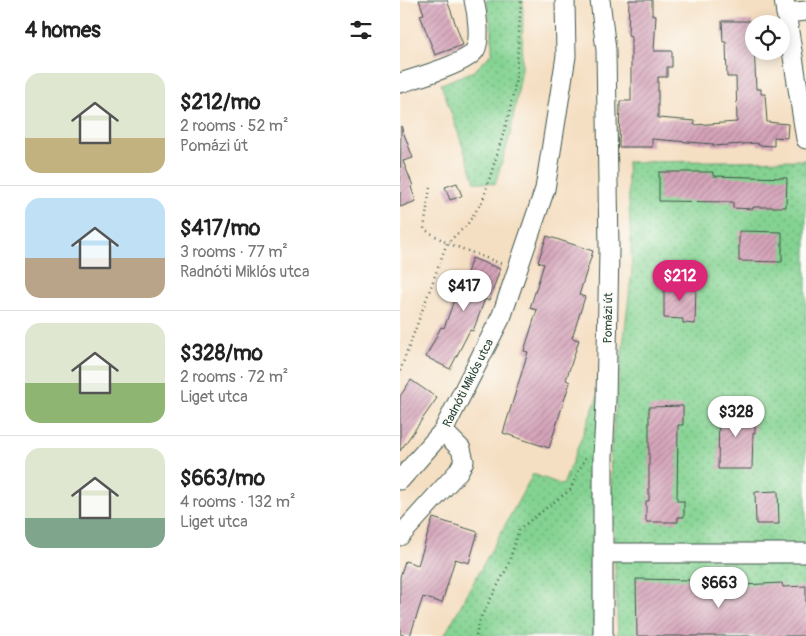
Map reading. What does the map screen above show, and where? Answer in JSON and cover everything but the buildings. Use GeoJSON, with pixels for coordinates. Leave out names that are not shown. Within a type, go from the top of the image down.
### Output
{"type":"FeatureCollection","features":[{"type":"Feature","properties":{"kind":"street"},"geometry":{"type":"LineString","coordinates":[[400,83],[464,60],[474,53],[478,44],[474,0]]}},
{"type":"Feature","properties":{"kind":"street","name":"Radnóti Miklós utca"},"geometry":{"type":"LineString","coordinates":[[400,536],[458,472],[464,461],[460,449],[443,431],[502,315],[545,189],[566,56],[565,0]]}},
{"type":"Feature","properties":{"kind":"street","name":"Pomázi út"},"geometry":{"type":"LineString","coordinates":[[600,0],[606,50],[609,250],[603,456],[603,636]]}},
{"type":"Feature","properties":{"kind":"street"},"geometry":{"type":"LineString","coordinates":[[806,11],[785,6],[806,139]]}},
{"type":"Feature","properties":{"kind":"street"},"geometry":{"type":"LineString","coordinates":[[400,480],[443,431]]}},
{"type":"Feature","properties":{"kind":"street"},"geometry":{"type":"LineString","coordinates":[[603,553],[806,553]]}},
{"type":"Feature","properties":{"kind":"path"},"geometry":{"type":"LineString","coordinates":[[400,371],[447,243],[467,225],[486,192],[509,115],[516,79],[521,0]]}},
{"type":"Feature","properties":{"kind":"path"},"geometry":{"type":"LineString","coordinates":[[430,188],[424,229],[447,243],[518,269]]}},
{"type":"Feature","properties":{"kind":"path"},"geometry":{"type":"LineString","coordinates":[[476,636],[480,619],[508,566],[519,529],[570,490],[585,459],[586,450]]}},
{"type":"Feature","properties":{"kind":"green space"},"geometry":{"type":"Polygon","coordinates":[[[486,0],[523,0],[522,69],[510,136],[495,184],[475,182],[441,84],[474,71],[492,53],[492,29],[486,0]]]}},
{"type":"Feature","properties":{"kind":"green space"},"geometry":{"type":"Polygon","coordinates":[[[806,160],[806,636],[618,636],[610,454],[632,270],[627,162],[806,160]]]}},
{"type":"Feature","properties":{"kind":"green space"},"geometry":{"type":"Polygon","coordinates":[[[603,383],[594,636],[444,636],[533,474],[563,485],[603,383]]]}}]}
